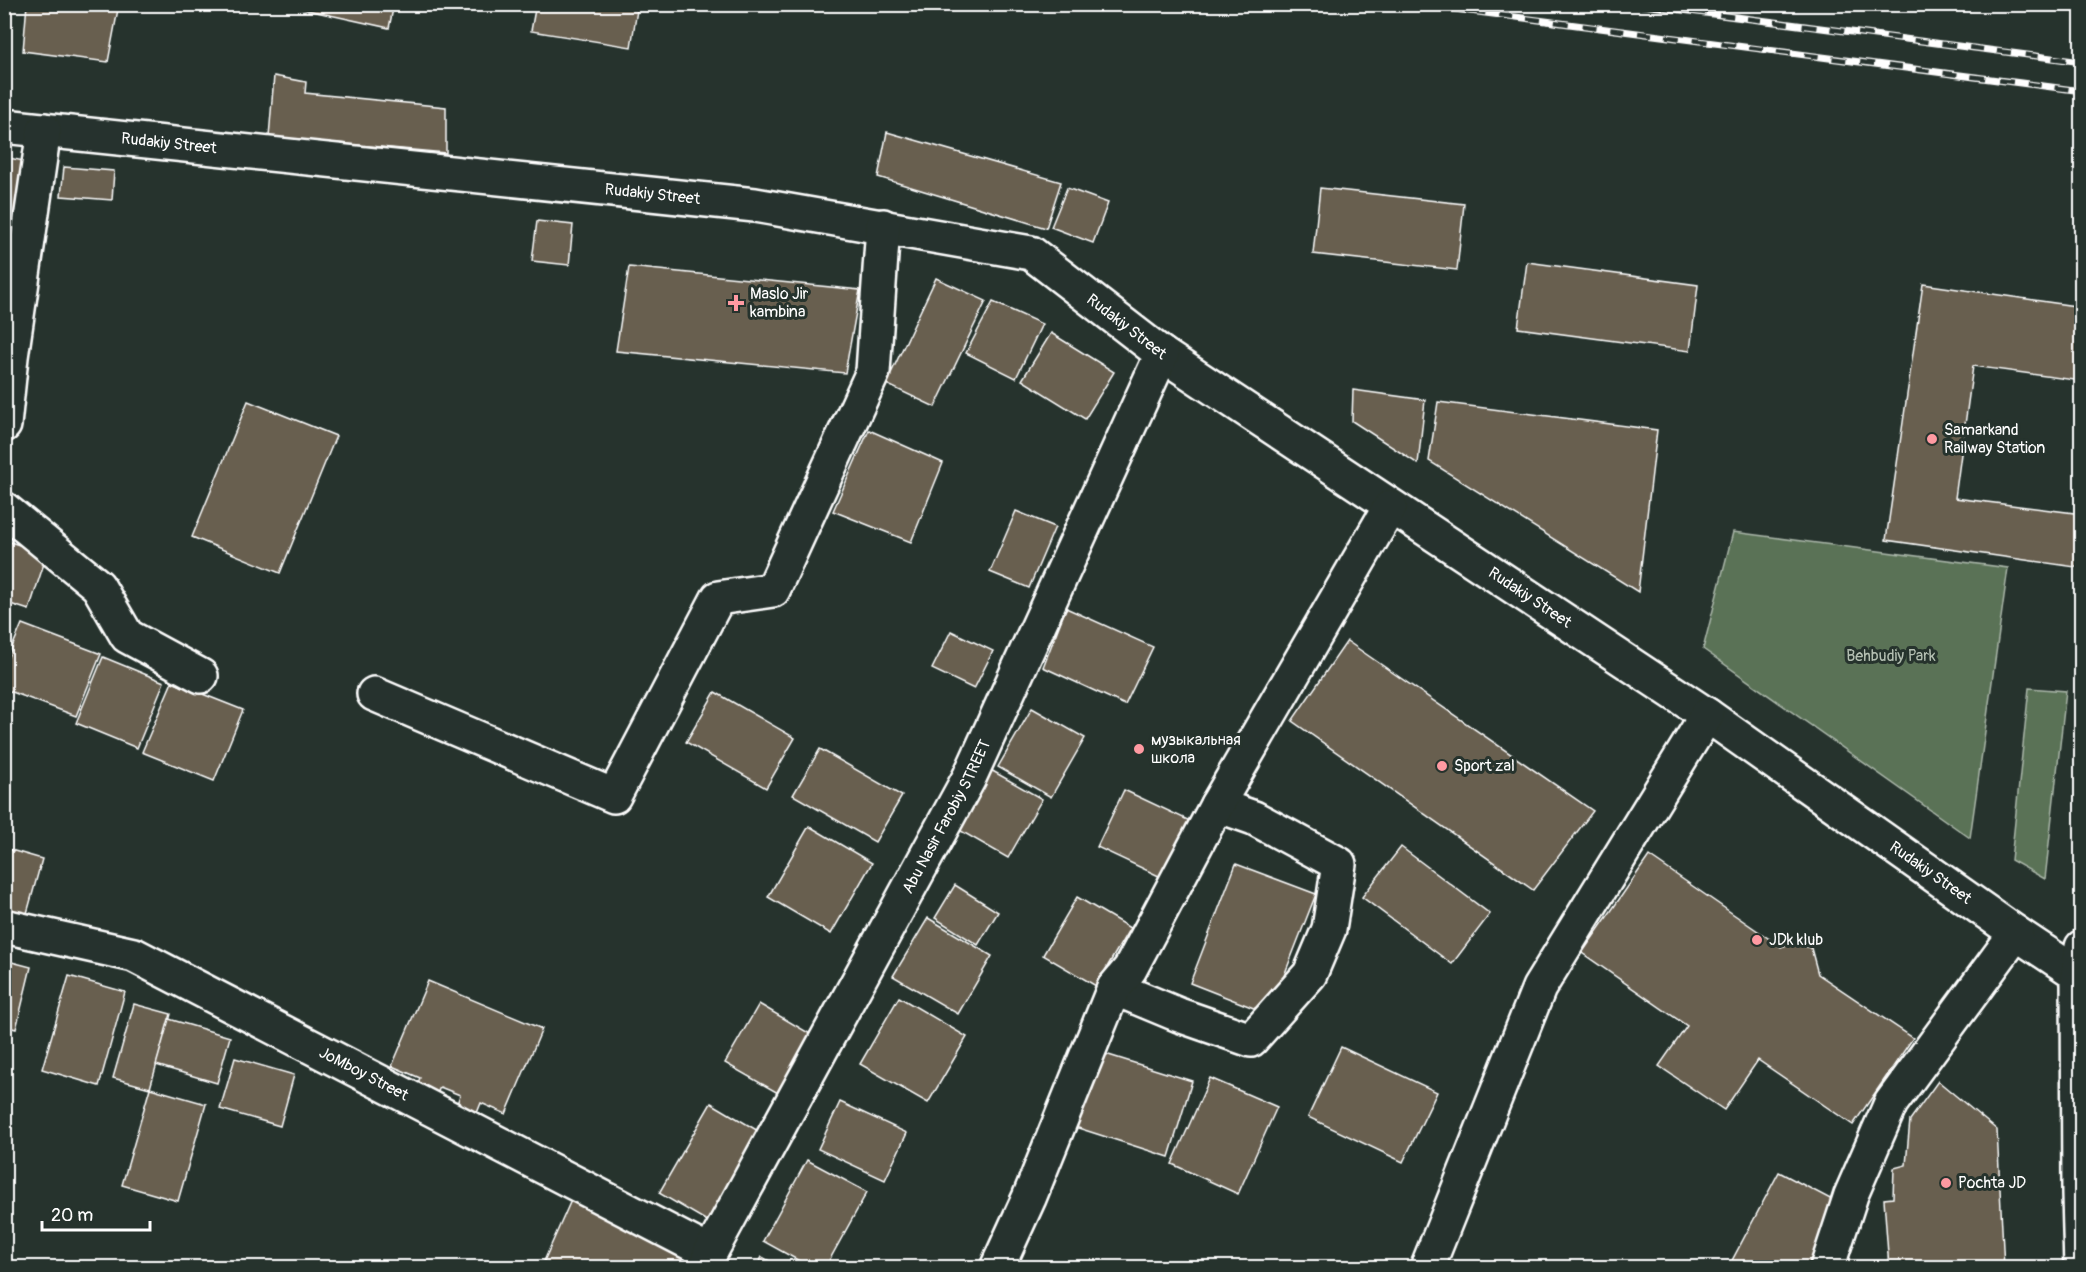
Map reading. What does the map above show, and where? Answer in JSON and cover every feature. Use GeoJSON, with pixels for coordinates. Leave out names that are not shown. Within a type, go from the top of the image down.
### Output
{"type":"FeatureCollection","features":[{"type":"Feature","properties":{"kind":"street","name":"Rudakiy Street"},"geometry":{"type":"LineString","coordinates":[[4,126],[754,205],[1031,253],[1162,354],[1707,715],[2016,933],[2080,966]]}},
{"type":"Feature","properties":{"kind":"street"},"geometry":{"type":"LineString","coordinates":[[4,425],[11,357],[44,130]]}},
{"type":"Feature","properties":{"kind":"street"},"geometry":{"type":"LineString","coordinates":[[374,694],[614,796],[718,598],[773,590],[873,372],[883,226]]}},
{"type":"Feature","properties":{"kind":"street","name":"Abu Nasir Farobiy STREET"},"geometry":{"type":"LineString","coordinates":[[708,1260],[969,778],[1162,354]]}},
{"type":"Feature","properties":{"kind":"street"},"geometry":{"type":"LineString","coordinates":[[997,1268],[1029,1198],[1114,988],[1130,969],[1216,805],[1390,507]]}},
{"type":"Feature","properties":{"kind":"street"},"geometry":{"type":"LineString","coordinates":[[4,510],[98,586],[127,636],[201,676]]}},
{"type":"Feature","properties":{"kind":"street"},"geometry":{"type":"LineString","coordinates":[[1427,1268],[1539,988],[1707,715]]}},
{"type":"Feature","properties":{"kind":"street"},"geometry":{"type":"LineString","coordinates":[[1114,988],[1179,1015],[1251,1040],[1310,974],[1329,929],[1339,864],[1254,819],[1216,805]]}},
{"type":"Feature","properties":{"kind":"street","name":"JoMboy Street"},"geometry":{"type":"LineString","coordinates":[[4,926],[134,955],[708,1260]]}},
{"type":"Feature","properties":{"kind":"street"},"geometry":{"type":"LineString","coordinates":[[1827,1268],[1851,1195],[1891,1103],[2016,933]]}},
{"type":"Feature","properties":{"kind":"street"},"geometry":{"type":"LineString","coordinates":[[2080,966],[2081,1268]]}},
{"type":"Feature","properties":{"kind":"green space","name":"Behbudiy Park"},"geometry":{"type":"Polygon","coordinates":[[[1733,532],[2008,568],[1970,838],[1703,649],[1733,532]]]}},
{"type":"Feature","properties":{"kind":"green space"},"geometry":{"type":"Polygon","coordinates":[[[2029,688],[2066,691],[2045,879],[2011,860],[2029,688]]]}},
{"type":"Feature","properties":{"kind":"building"},"geometry":{"type":"Polygon","coordinates":[[[27,4],[119,4],[108,62],[23,51],[27,4]]]}},
{"type":"Feature","properties":{"kind":"building"},"geometry":{"type":"Polygon","coordinates":[[[299,4],[394,4],[389,28],[298,8],[299,4]]]}},
{"type":"Feature","properties":{"kind":"building"},"geometry":{"type":"Polygon","coordinates":[[[536,4],[638,4],[631,47],[531,31],[536,4]]]}},
{"type":"Feature","properties":{"kind":"building"},"geometry":{"type":"Polygon","coordinates":[[[274,76],[306,82],[305,93],[446,107],[446,153],[269,137],[274,76]]]}},
{"type":"Feature","properties":{"kind":"building"},"geometry":{"type":"Polygon","coordinates":[[[887,132],[1061,182],[1046,228],[878,177],[887,132]]]}},
{"type":"Feature","properties":{"kind":"building"},"geometry":{"type":"Polygon","coordinates":[[[4,157],[29,162],[23,215],[4,212],[4,157]]]}},
{"type":"Feature","properties":{"kind":"building"},"geometry":{"type":"Polygon","coordinates":[[[64,167],[114,171],[112,200],[61,196],[64,167]]]}},
{"type":"Feature","properties":{"kind":"building"},"geometry":{"type":"Polygon","coordinates":[[[1067,188],[1108,203],[1093,243],[1051,227],[1067,188]]]}},
{"type":"Feature","properties":{"kind":"building"},"geometry":{"type":"Polygon","coordinates":[[[1320,188],[1464,204],[1457,270],[1313,254],[1320,188]]]}},
{"type":"Feature","properties":{"kind":"building"},"geometry":{"type":"Polygon","coordinates":[[[537,221],[573,225],[569,265],[532,261],[537,221]]]}},
{"type":"Feature","properties":{"kind":"building"},"geometry":{"type":"Polygon","coordinates":[[[1527,262],[1698,285],[1690,351],[1518,328],[1527,262]]]}},
{"type":"Feature","properties":{"kind":"building"},"geometry":{"type":"Polygon","coordinates":[[[629,267],[860,290],[845,373],[616,351],[629,267]]]}},
{"type":"Feature","properties":{"kind":"building"},"geometry":{"type":"Polygon","coordinates":[[[936,278],[986,301],[935,407],[886,384],[936,278]]]}},
{"type":"Feature","properties":{"kind":"building","name":"Samarkand Railway Station"},"geometry":{"type":"Polygon","coordinates":[[[1923,284],[2082,307],[2082,381],[1973,366],[1955,498],[2082,514],[2082,568],[1886,540],[1923,284]]]}},
{"type":"Feature","properties":{"kind":"building"},"geometry":{"type":"Polygon","coordinates":[[[993,302],[1042,324],[1016,378],[966,353],[993,302]]]}},
{"type":"Feature","properties":{"kind":"building"},"geometry":{"type":"Polygon","coordinates":[[[1051,333],[1114,372],[1085,419],[1022,380],[1051,333]]]}},
{"type":"Feature","properties":{"kind":"building"},"geometry":{"type":"Polygon","coordinates":[[[1353,390],[1425,400],[1418,464],[1352,421],[1353,390]]]}},
{"type":"Feature","properties":{"kind":"building"},"geometry":{"type":"Polygon","coordinates":[[[248,401],[336,436],[280,573],[192,537],[248,401]]]}},
{"type":"Feature","properties":{"kind":"building"},"geometry":{"type":"Polygon","coordinates":[[[1438,402],[1657,430],[1638,592],[1429,461],[1438,402]]]}},
{"type":"Feature","properties":{"kind":"building"},"geometry":{"type":"Polygon","coordinates":[[[869,430],[943,463],[911,542],[833,511],[869,430]]]}},
{"type":"Feature","properties":{"kind":"building"},"geometry":{"type":"Polygon","coordinates":[[[1016,511],[1055,527],[1029,588],[990,572],[1016,511]]]}},
{"type":"Feature","properties":{"kind":"building"},"geometry":{"type":"Polygon","coordinates":[[[4,540],[47,554],[29,610],[4,602],[4,540]]]}},
{"type":"Feature","properties":{"kind":"building"},"geometry":{"type":"Polygon","coordinates":[[[1066,608],[1153,647],[1125,705],[1043,667],[1066,608]]]}},
{"type":"Feature","properties":{"kind":"building"},"geometry":{"type":"Polygon","coordinates":[[[22,624],[101,654],[76,716],[4,689],[4,666],[22,624]]]}},
{"type":"Feature","properties":{"kind":"building"},"geometry":{"type":"Polygon","coordinates":[[[951,631],[993,651],[974,689],[932,669],[951,631]]]}},
{"type":"Feature","properties":{"kind":"building","name":"Sport zal"},"geometry":{"type":"Polygon","coordinates":[[[1347,641],[1593,811],[1533,890],[1292,721],[1347,641]]]}},
{"type":"Feature","properties":{"kind":"building"},"geometry":{"type":"Polygon","coordinates":[[[103,657],[164,682],[137,748],[76,723],[103,657]]]}},
{"type":"Feature","properties":{"kind":"building"},"geometry":{"type":"Polygon","coordinates":[[[172,682],[243,710],[214,781],[142,752],[172,682]]]}},
{"type":"Feature","properties":{"kind":"building"},"geometry":{"type":"Polygon","coordinates":[[[715,692],[795,738],[766,788],[686,742],[715,692]]]}},
{"type":"Feature","properties":{"kind":"building"},"geometry":{"type":"Polygon","coordinates":[[[1032,708],[1085,738],[1051,797],[998,767],[1032,708]]]}},
{"type":"Feature","properties":{"kind":"building"},"geometry":{"type":"Polygon","coordinates":[[[820,749],[902,796],[875,842],[793,795],[820,749]]]}},
{"type":"Feature","properties":{"kind":"building"},"geometry":{"type":"Polygon","coordinates":[[[989,769],[1042,799],[1008,858],[954,827],[989,769]]]}},
{"type":"Feature","properties":{"kind":"building"},"geometry":{"type":"Polygon","coordinates":[[[1124,790],[1190,821],[1163,878],[1097,847],[1124,790]]]}},
{"type":"Feature","properties":{"kind":"building"},"geometry":{"type":"Polygon","coordinates":[[[809,826],[872,863],[831,934],[768,897],[809,826]]]}},
{"type":"Feature","properties":{"kind":"building"},"geometry":{"type":"Polygon","coordinates":[[[1401,847],[1490,914],[1452,964],[1362,897],[1401,847]]]}},
{"type":"Feature","properties":{"kind":"building"},"geometry":{"type":"Polygon","coordinates":[[[4,848],[42,859],[26,917],[4,911],[4,848]]]}},
{"type":"Feature","properties":{"kind":"building"},"geometry":{"type":"Polygon","coordinates":[[[1649,856],[1781,947],[1793,943],[1811,948],[1818,974],[1913,1038],[1853,1125],[1758,1060],[1724,1110],[1659,1066],[1687,1026],[1582,953],[1649,856]]]}},
{"type":"Feature","properties":{"kind":"building"},"geometry":{"type":"Polygon","coordinates":[[[1236,864],[1316,894],[1269,1014],[1190,983],[1236,864]]]}},
{"type":"Feature","properties":{"kind":"building"},"geometry":{"type":"Polygon","coordinates":[[[955,885],[998,912],[978,945],[935,918],[955,885]]]}},
{"type":"Feature","properties":{"kind":"building"},"geometry":{"type":"Polygon","coordinates":[[[1077,897],[1130,928],[1096,986],[1043,955],[1077,897]]]}},
{"type":"Feature","properties":{"kind":"building"},"geometry":{"type":"Polygon","coordinates":[[[928,918],[992,956],[958,1014],[893,976],[928,918]]]}},
{"type":"Feature","properties":{"kind":"building"},"geometry":{"type":"Polygon","coordinates":[[[4,960],[31,967],[16,1029],[4,1026],[4,960]]]}},
{"type":"Feature","properties":{"kind":"building"},"geometry":{"type":"Polygon","coordinates":[[[69,976],[125,992],[99,1086],[42,1069],[69,976]]]}},
{"type":"Feature","properties":{"kind":"building"},"geometry":{"type":"Polygon","coordinates":[[[428,981],[542,1029],[506,1114],[481,1103],[477,1113],[457,1104],[460,1095],[440,1087],[436,1096],[416,1087],[420,1078],[392,1066],[428,981]]]}},
{"type":"Feature","properties":{"kind":"building"},"geometry":{"type":"Polygon","coordinates":[[[899,997],[967,1037],[928,1103],[860,1064],[899,997]]]}},
{"type":"Feature","properties":{"kind":"building"},"geometry":{"type":"Polygon","coordinates":[[[134,1004],[171,1014],[150,1088],[113,1078],[134,1004]]]}},
{"type":"Feature","properties":{"kind":"building"},"geometry":{"type":"Polygon","coordinates":[[[759,1004],[812,1035],[778,1093],[725,1063],[759,1004]]]}},
{"type":"Feature","properties":{"kind":"building"},"geometry":{"type":"Polygon","coordinates":[[[169,1019],[230,1037],[217,1083],[156,1065],[169,1019]]]}},
{"type":"Feature","properties":{"kind":"building"},"geometry":{"type":"Polygon","coordinates":[[[1341,1047],[1437,1092],[1403,1162],[1308,1117],[1341,1047]]]}},
{"type":"Feature","properties":{"kind":"building"},"geometry":{"type":"Polygon","coordinates":[[[1099,1052],[1192,1081],[1169,1157],[1075,1127],[1099,1052]]]}},
{"type":"Feature","properties":{"kind":"building"},"geometry":{"type":"Polygon","coordinates":[[[235,1058],[294,1075],[280,1126],[220,1109],[235,1058]]]}},
{"type":"Feature","properties":{"kind":"building"},"geometry":{"type":"Polygon","coordinates":[[[1210,1078],[1277,1107],[1238,1194],[1172,1164],[1210,1078]]]}},
{"type":"Feature","properties":{"kind":"building","name":"Pochta JD"},"geometry":{"type":"Polygon","coordinates":[[[1938,1081],[1997,1130],[2004,1268],[1889,1268],[1884,1199],[1893,1198],[1894,1168],[1906,1165],[1910,1120],[1938,1081]]]}},
{"type":"Feature","properties":{"kind":"building"},"geometry":{"type":"Polygon","coordinates":[[[150,1088],[206,1104],[178,1201],[122,1185],[150,1088]]]}},
{"type":"Feature","properties":{"kind":"building"},"geometry":{"type":"Polygon","coordinates":[[[840,1102],[907,1133],[885,1180],[818,1149],[840,1102]]]}},
{"type":"Feature","properties":{"kind":"building"},"geometry":{"type":"Polygon","coordinates":[[[711,1103],[760,1132],[707,1221],[659,1193],[711,1103]]]}},
{"type":"Feature","properties":{"kind":"building"},"geometry":{"type":"Polygon","coordinates":[[[807,1160],[867,1192],[825,1268],[812,1268],[763,1241],[807,1160]]]}},
{"type":"Feature","properties":{"kind":"building"},"geometry":{"type":"Polygon","coordinates":[[[1779,1172],[1840,1204],[1806,1268],[1728,1268],[1779,1172]]]}},
{"type":"Feature","properties":{"kind":"building"},"geometry":{"type":"Polygon","coordinates":[[[572,1198],[693,1264],[692,1268],[541,1268],[572,1198]]]}},
{"type":"Feature","properties":{"kind":"building"},"geometry":{"type":"Polygon","coordinates":[[[762,1257],[782,1268],[756,1268],[762,1257]]]}},
{"type":"Feature","properties":{"kind":"railway"},"geometry":{"type":"LineString","coordinates":[[1416,4],[2082,91]]}},
{"type":"Feature","properties":{"kind":"railway"},"geometry":{"type":"LineString","coordinates":[[1636,4],[2082,62]]}},
{"type":"Feature","properties":{"kind":"place","name":"Maslo Jir kambina"},"geometry":{"type":"Point","coordinates":[736,303]}},
{"type":"Feature","properties":{"kind":"place","name":"Samarkand Railway Station"},"geometry":{"type":"Point","coordinates":[1932,439]}},
{"type":"Feature","properties":{"kind":"place","name":"музыкальная школа"},"geometry":{"type":"Point","coordinates":[1139,749]}},
{"type":"Feature","properties":{"kind":"place","name":"Sport zal"},"geometry":{"type":"Point","coordinates":[1442,766]}},
{"type":"Feature","properties":{"kind":"place","name":"JDk klub"},"geometry":{"type":"Point","coordinates":[1757,940]}},
{"type":"Feature","properties":{"kind":"place","name":"Pochta JD"},"geometry":{"type":"Point","coordinates":[1946,1183]}}]}
